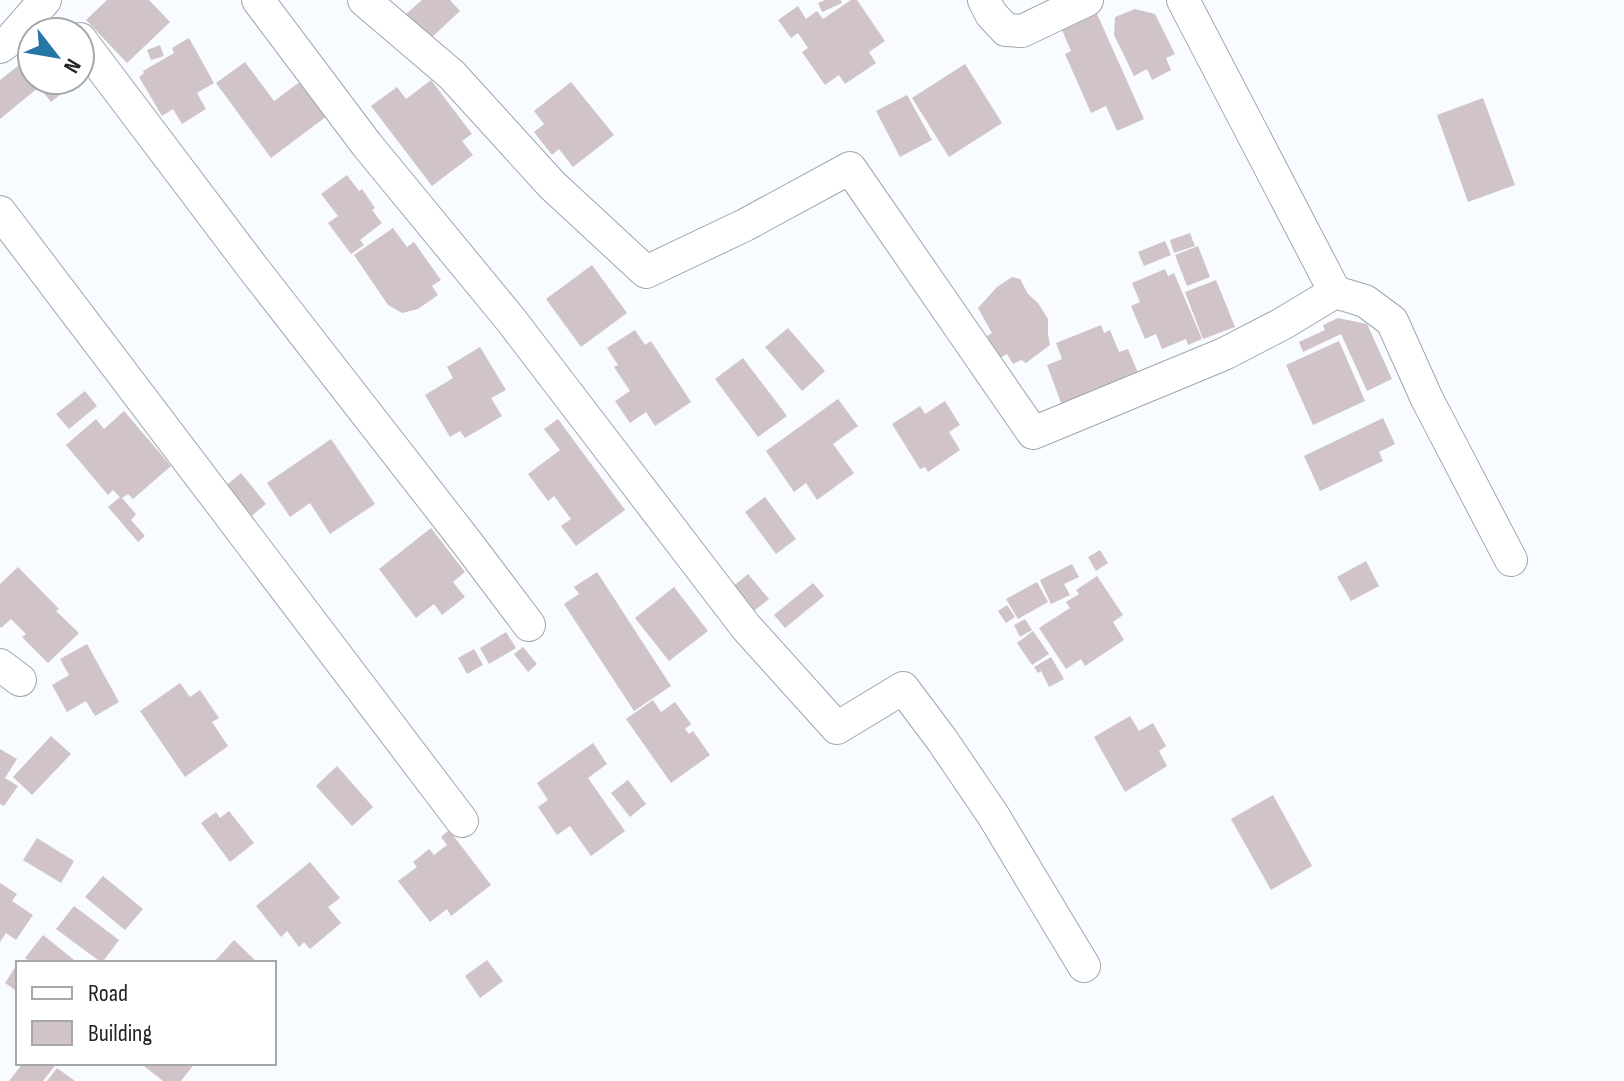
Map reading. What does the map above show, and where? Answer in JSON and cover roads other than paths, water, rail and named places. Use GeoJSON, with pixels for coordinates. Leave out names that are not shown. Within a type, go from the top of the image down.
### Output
{"type":"FeatureCollection","features":[{"type":"Feature","properties":{"kind":"street"},"geometry":{"type":"LineString","coordinates":[[258,0],[367,145],[511,320],[746,627],[837,728],[903,688],[993,815],[1084,966]]}},
{"type":"Feature","properties":{"kind":"street"},"geometry":{"type":"LineString","coordinates":[[364,0],[452,75],[552,185],[646,272],[745,225],[850,168],[1033,433],[1224,354],[1335,292]]}},
{"type":"Feature","properties":{"kind":"street"},"geometry":{"type":"LineString","coordinates":[[984,0],[991,14],[1006,30],[1022,31],[1087,0]]}},
{"type":"Feature","properties":{"kind":"street"},"geometry":{"type":"LineString","coordinates":[[1183,0],[1335,292],[1365,301],[1392,321],[1427,399],[1511,560]]}},
{"type":"Feature","properties":{"kind":"street"},"geometry":{"type":"LineString","coordinates":[[0,47],[44,2]]}},
{"type":"Feature","properties":{"kind":"street"},"geometry":{"type":"LineString","coordinates":[[96,60],[529,625]]}},
{"type":"Feature","properties":{"kind":"street"},"geometry":{"type":"LineString","coordinates":[[0,212],[462,821]]}}]}
